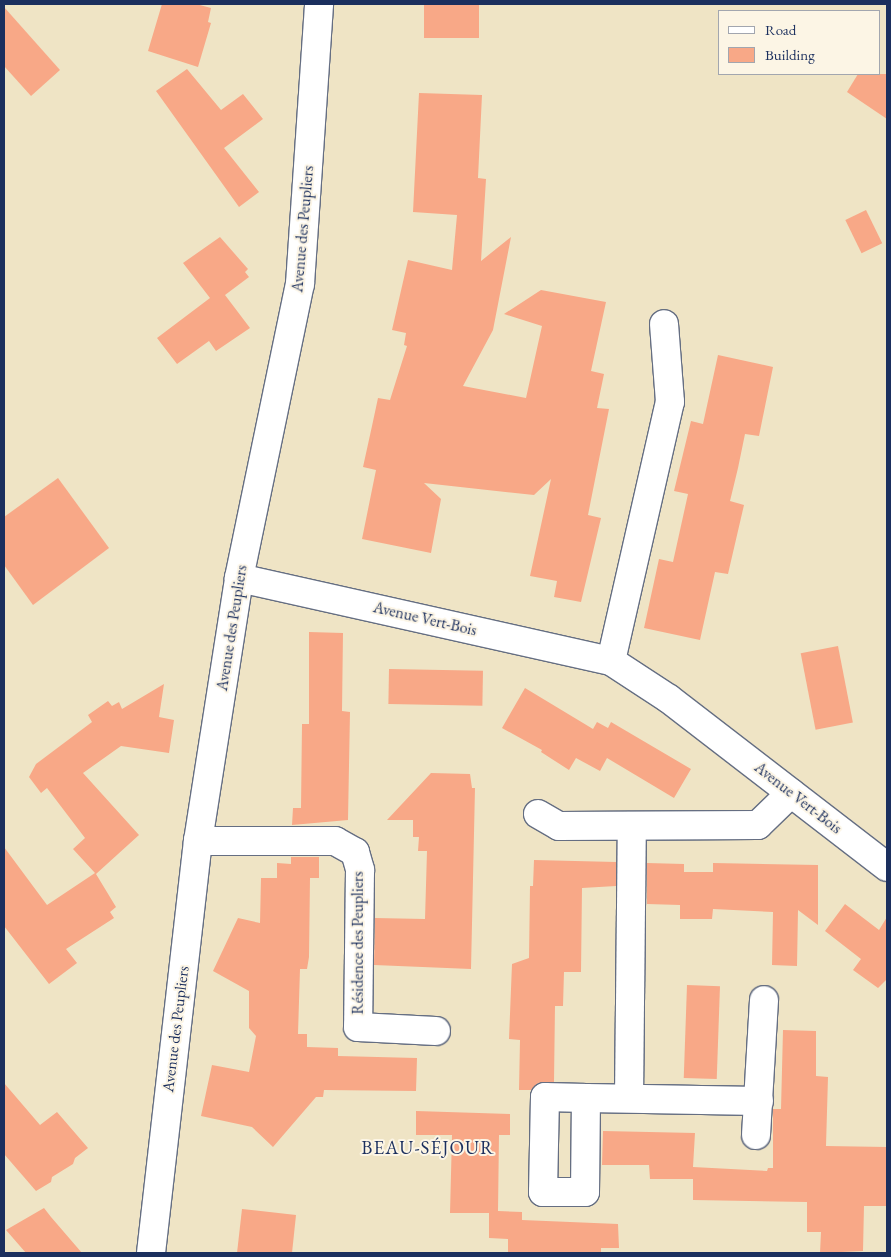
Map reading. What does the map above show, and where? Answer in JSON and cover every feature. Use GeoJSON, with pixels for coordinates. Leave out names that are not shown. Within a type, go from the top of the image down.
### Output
{"type":"FeatureCollection","features":[{"type":"Feature","properties":{"kind":"street","name":"Avenue des Peupliers"},"geometry":{"type":"LineString","coordinates":[[151,1253],[198,841],[239,578],[300,284],[318,4]]}},
{"type":"Feature","properties":{"kind":"street"},"geometry":{"type":"LineString","coordinates":[[611,661],[670,402],[664,324]]}},
{"type":"Feature","properties":{"kind":"street","name":"Avenue Vert-Bois"},"geometry":{"type":"LineString","coordinates":[[239,578],[611,661],[669,699],[887,867]]}},
{"type":"Feature","properties":{"kind":"street"},"geometry":{"type":"LineString","coordinates":[[538,814],[559,826],[758,825],[791,793]]}},
{"type":"Feature","properties":{"kind":"street"},"geometry":{"type":"LineString","coordinates":[[629,1098],[632,826]]}},
{"type":"Feature","properties":{"kind":"street","name":"Résidence des Peupliers"},"geometry":{"type":"LineString","coordinates":[[198,841],[335,841],[355,852],[360,870],[358,1027],[436,1031]]}},
{"type":"Feature","properties":{"kind":"street"},"geometry":{"type":"LineString","coordinates":[[756,1135],[764,1000]]}},
{"type":"Feature","properties":{"kind":"street"},"geometry":{"type":"LineString","coordinates":[[586,1098],[759,1102]]}},
{"type":"Feature","properties":{"kind":"building"},"geometry":{"type":"Polygon","coordinates":[[[162,4],[196,4],[211,8],[208,22],[211,23],[198,67],[148,51],[162,4]]]}},
{"type":"Feature","properties":{"kind":"building"},"geometry":{"type":"Polygon","coordinates":[[[424,4],[479,4],[479,38],[424,38],[424,4]]]}},
{"type":"Feature","properties":{"kind":"building"},"geometry":{"type":"Polygon","coordinates":[[[4,7],[60,70],[31,96],[4,66],[4,7]]]}},
{"type":"Feature","properties":{"kind":"building"},"geometry":{"type":"Polygon","coordinates":[[[187,69],[221,110],[243,94],[263,119],[224,148],[259,192],[239,207],[156,91],[187,69]]]}},
{"type":"Feature","properties":{"kind":"building"},"geometry":{"type":"Polygon","coordinates":[[[887,74],[887,119],[847,92],[857,75],[887,74]]]}},
{"type":"Feature","properties":{"kind":"building"},"geometry":{"type":"Polygon","coordinates":[[[419,93],[482,95],[478,178],[486,179],[481,261],[511,237],[493,330],[463,386],[526,398],[542,326],[504,314],[541,290],[606,302],[591,371],[604,374],[597,408],[609,409],[588,515],[601,518],[581,602],[554,597],[557,581],[530,576],[551,479],[534,495],[424,483],[441,499],[431,553],[362,539],[376,470],[363,467],[378,398],[390,400],[407,346],[404,345],[406,333],[392,330],[408,260],[452,270],[457,215],[413,212],[419,93]]]}},
{"type":"Feature","properties":{"kind":"building"},"geometry":{"type":"Polygon","coordinates":[[[866,210],[882,243],[862,253],[845,220],[866,210]]]}},
{"type":"Feature","properties":{"kind":"building"},"geometry":{"type":"Polygon","coordinates":[[[220,237],[248,269],[245,272],[249,277],[225,295],[250,328],[216,351],[209,341],[177,364],[157,338],[210,298],[183,263],[220,237]]]}},
{"type":"Feature","properties":{"kind":"building"},"geometry":{"type":"Polygon","coordinates":[[[718,355],[773,367],[759,436],[745,434],[730,501],[744,505],[728,574],[715,572],[700,640],[644,628],[659,559],[673,562],[688,494],[674,491],[691,421],[703,424],[718,355]]]}},
{"type":"Feature","properties":{"kind":"building"},"geometry":{"type":"Polygon","coordinates":[[[58,478],[109,548],[33,605],[4,565],[4,517],[58,478]]]}},
{"type":"Feature","properties":{"kind":"building"},"geometry":{"type":"Polygon","coordinates":[[[309,632],[343,633],[342,711],[350,712],[348,820],[292,825],[293,808],[301,808],[302,724],[309,724],[309,632]]]}},
{"type":"Feature","properties":{"kind":"building"},"geometry":{"type":"Polygon","coordinates":[[[838,646],[853,723],[816,730],[801,653],[838,646]]]}},
{"type":"Feature","properties":{"kind":"building"},"geometry":{"type":"Polygon","coordinates":[[[389,669],[483,671],[482,706],[388,704],[389,669]]]}},
{"type":"Feature","properties":{"kind":"building"},"geometry":{"type":"Polygon","coordinates":[[[164,684],[159,717],[174,720],[169,753],[121,746],[83,773],[139,835],[96,874],[116,907],[110,912],[114,918],[66,949],[77,963],[49,984],[4,926],[4,847],[47,905],[95,873],[73,849],[85,838],[47,788],[41,793],[29,777],[36,764],[92,722],[88,715],[108,701],[112,706],[119,702],[122,709],[164,684]]]}},
{"type":"Feature","properties":{"kind":"building"},"geometry":{"type":"Polygon","coordinates":[[[525,688],[593,729],[597,722],[608,728],[611,722],[691,769],[674,798],[607,758],[600,771],[576,758],[569,770],[541,752],[542,750],[502,728],[525,688]]]}},
{"type":"Feature","properties":{"kind":"building"},"geometry":{"type":"Polygon","coordinates":[[[431,773],[470,774],[472,788],[475,788],[471,969],[374,965],[375,918],[425,919],[427,851],[418,851],[419,837],[413,837],[413,820],[387,820],[431,773]]]}},
{"type":"Feature","properties":{"kind":"building"},"geometry":{"type":"Polygon","coordinates":[[[291,857],[319,857],[319,878],[310,878],[309,957],[307,969],[300,969],[298,1034],[307,1034],[307,1047],[338,1048],[338,1056],[417,1058],[416,1091],[324,1090],[323,1097],[316,1097],[273,1147],[252,1127],[201,1116],[212,1065],[249,1072],[256,1036],[249,1028],[249,991],[213,971],[238,918],[260,923],[261,878],[277,878],[277,863],[291,864],[291,857]]]}},
{"type":"Feature","properties":{"kind":"building"},"geometry":{"type":"Polygon","coordinates":[[[534,860],[616,862],[616,886],[582,888],[581,972],[564,972],[563,1006],[555,1006],[554,1082],[538,1083],[531,1090],[519,1090],[520,1040],[509,1039],[512,964],[529,958],[530,886],[533,886],[534,860]]]}},
{"type":"Feature","properties":{"kind":"building"},"geometry":{"type":"Polygon","coordinates":[[[647,863],[684,864],[684,872],[713,872],[713,863],[818,865],[818,925],[798,910],[797,966],[772,965],[773,912],[713,909],[712,919],[680,919],[680,905],[647,904],[647,863]]]}},
{"type":"Feature","properties":{"kind":"building"},"geometry":{"type":"Polygon","coordinates":[[[845,904],[879,930],[887,917],[887,979],[878,988],[853,970],[861,959],[825,931],[845,904]]]}},
{"type":"Feature","properties":{"kind":"building"},"geometry":{"type":"Polygon","coordinates":[[[687,985],[720,986],[717,1079],[684,1078],[687,985]]]}},
{"type":"Feature","properties":{"kind":"building"},"geometry":{"type":"Polygon","coordinates":[[[783,1030],[816,1031],[816,1076],[828,1077],[826,1146],[887,1147],[887,1206],[864,1206],[863,1251],[820,1253],[821,1232],[807,1232],[807,1202],[693,1200],[693,1179],[650,1179],[649,1165],[602,1165],[603,1131],[695,1133],[693,1167],[767,1171],[768,1168],[773,1168],[773,1109],[781,1109],[783,1030]]]}},
{"type":"Feature","properties":{"kind":"building"},"geometry":{"type":"Polygon","coordinates":[[[4,1083],[40,1125],[57,1112],[88,1148],[75,1158],[73,1164],[52,1177],[51,1182],[36,1191],[4,1154],[4,1083]]]}},
{"type":"Feature","properties":{"kind":"building"},"geometry":{"type":"Polygon","coordinates":[[[416,1111],[510,1114],[510,1135],[499,1135],[498,1211],[522,1212],[522,1220],[618,1224],[619,1248],[601,1248],[601,1253],[508,1253],[508,1239],[489,1238],[489,1213],[450,1213],[452,1135],[416,1135],[416,1111]]]}},
{"type":"Feature","properties":{"kind":"building"},"geometry":{"type":"Polygon","coordinates":[[[44,1208],[82,1253],[26,1253],[6,1230],[44,1208]]]}},
{"type":"Feature","properties":{"kind":"building"},"geometry":{"type":"Polygon","coordinates":[[[242,1209],[296,1215],[292,1253],[237,1253],[242,1209]]]}},
{"type":"Feature","properties":{"kind":"district","name":"BEAU-SÉJOUR"},"geometry":{"type":"Point","coordinates":[428,1148]}}]}
